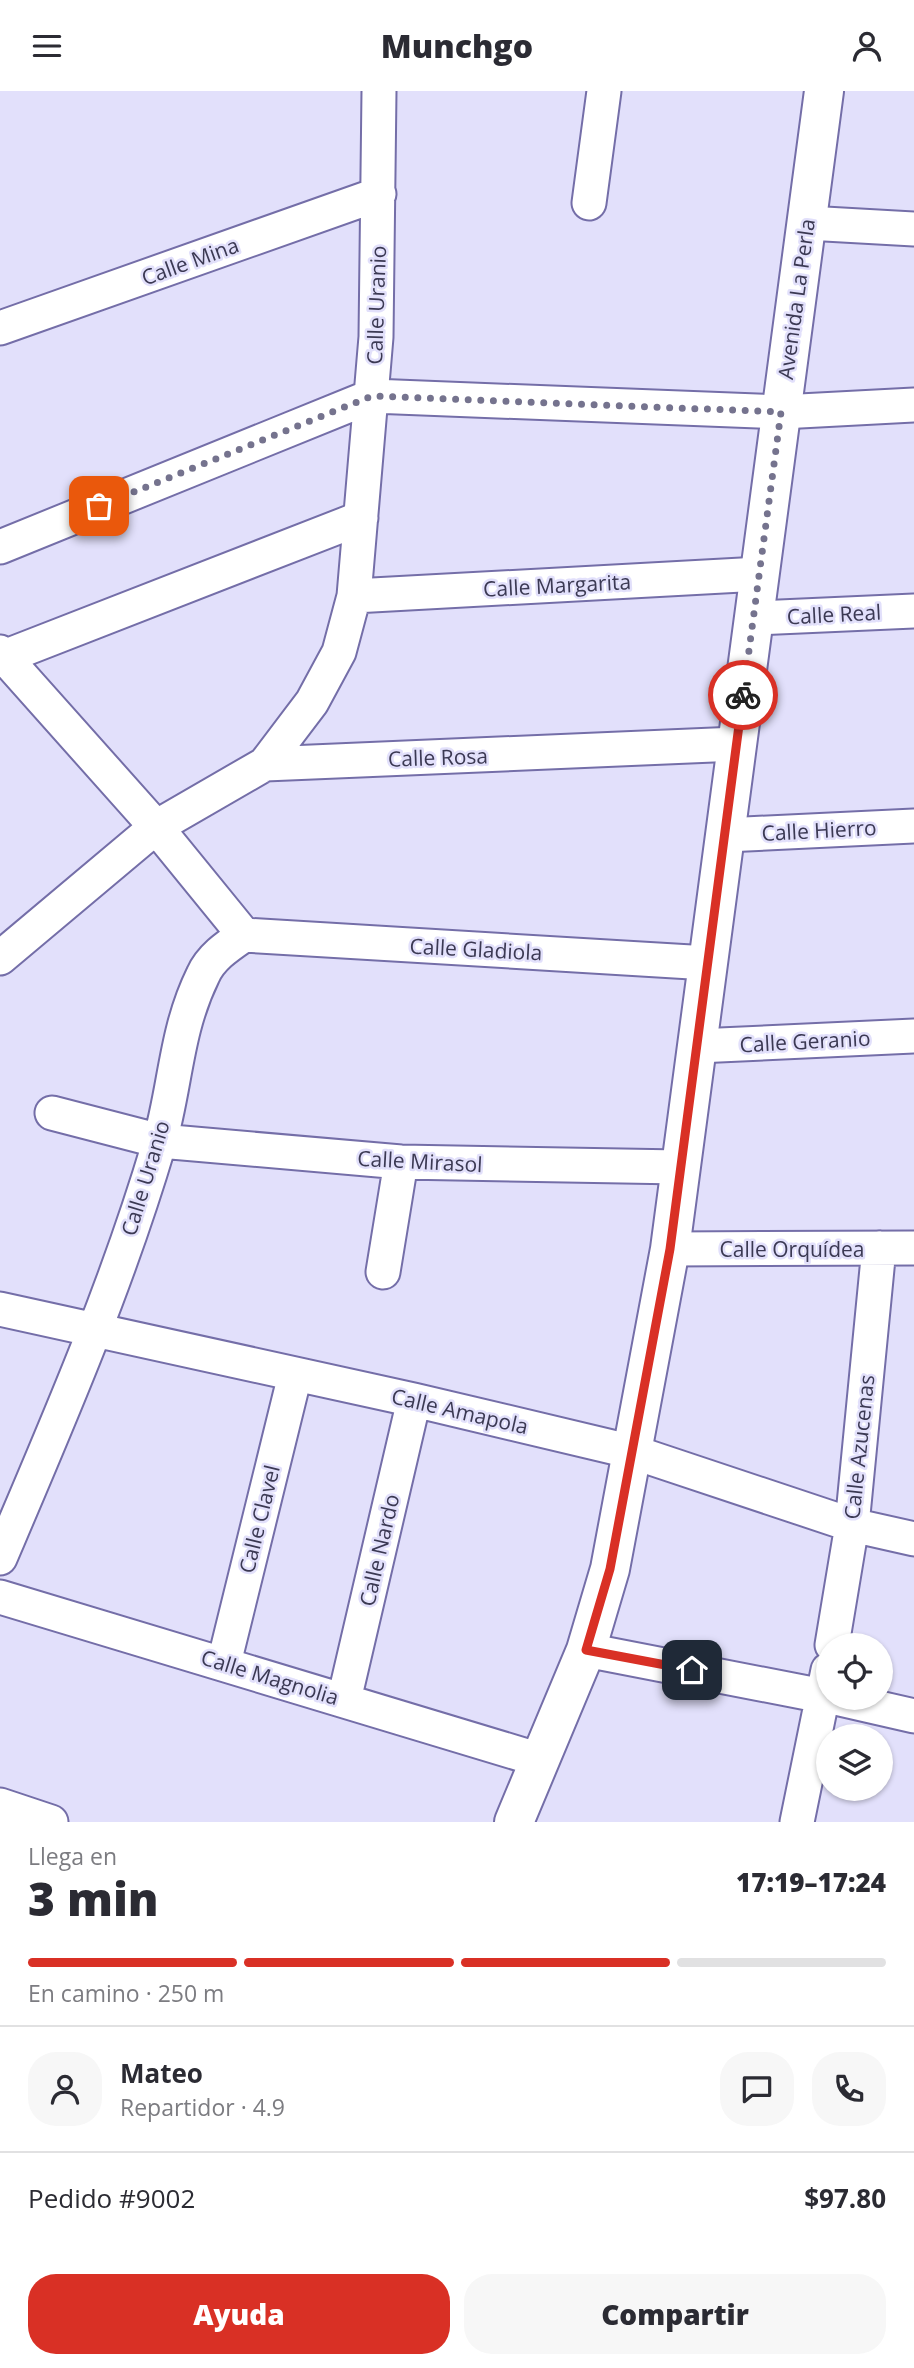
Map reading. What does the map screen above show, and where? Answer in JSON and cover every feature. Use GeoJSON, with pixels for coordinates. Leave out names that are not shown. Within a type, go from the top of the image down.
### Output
{"type":"FeatureCollection","features":[{"type":"Feature","properties":{"kind":"street","name":"Calle Uranio"},"geometry":{"type":"LineString","coordinates":[[265,764],[312,702],[339,652],[354,596],[365,441],[372,396],[379,194],[379,91]]}},
{"type":"Feature","properties":{"kind":"street"},"geometry":{"type":"LineString","coordinates":[[589,203],[604,91]]}},
{"type":"Feature","properties":{"kind":"street","name":"Avenida La Perla"},"geometry":{"type":"LineString","coordinates":[[514,1822],[586,1650],[610,1569],[670,1249],[824,91]]}},
{"type":"Feature","properties":{"kind":"street","name":"Calle Mina"},"geometry":{"type":"LineString","coordinates":[[0,328],[379,194]]}},
{"type":"Feature","properties":{"kind":"street"},"geometry":{"type":"LineString","coordinates":[[807,223],[914,229]]}},
{"type":"Feature","properties":{"kind":"street"},"geometry":{"type":"LineString","coordinates":[[0,547],[372,396],[781,412],[914,405]]}},
{"type":"Feature","properties":{"kind":"street"},"geometry":{"type":"LineString","coordinates":[[244,935],[156,827],[2,655],[361,518]]}},
{"type":"Feature","properties":{"kind":"street","name":"Calle Margarita"},"geometry":{"type":"LineString","coordinates":[[354,596],[760,574]]}},
{"type":"Feature","properties":{"kind":"street","name":"Calle Real"},"geometry":{"type":"LineString","coordinates":[[754,618],[914,611]]}},
{"type":"Feature","properties":{"kind":"street","name":"Calle Rosa"},"geometry":{"type":"LineString","coordinates":[[0,958],[156,827],[265,764],[737,744]]}},
{"type":"Feature","properties":{"kind":"street","name":"Calle Hierro"},"geometry":{"type":"LineString","coordinates":[[725,835],[914,826]]}},
{"type":"Feature","properties":{"kind":"street","name":"Calle Uranio"},"geometry":{"type":"LineString","coordinates":[[0,1558],[97,1328],[160,1141],[181,1028],[204,972],[219,953],[244,935]]}},
{"type":"Feature","properties":{"kind":"street","name":"Calle Gladiola"},"geometry":{"type":"LineString","coordinates":[[244,935],[708,963]]}},
{"type":"Feature","properties":{"kind":"street","name":"Calle Geranio"},"geometry":{"type":"LineString","coordinates":[[696,1046],[914,1036]]}},
{"type":"Feature","properties":{"kind":"street","name":"Calle Mirasol"},"geometry":{"type":"LineString","coordinates":[[52,1113],[160,1141],[401,1162],[680,1167]]}},
{"type":"Feature","properties":{"kind":"street"},"geometry":{"type":"LineString","coordinates":[[383,1272],[401,1162]]}},
{"type":"Feature","properties":{"kind":"street","name":"Calle Azucenas"},"geometry":{"type":"LineString","coordinates":[[834,1633],[852,1525],[879,1248]]}},
{"type":"Feature","properties":{"kind":"street","name":"Calle Orquídea"},"geometry":{"type":"LineString","coordinates":[[670,1249],[914,1248]]}},
{"type":"Feature","properties":{"kind":"street","name":"Calle Amapola"},"geometry":{"type":"LineString","coordinates":[[0,1309],[414,1399],[633,1452],[852,1525],[914,1539]]}},
{"type":"Feature","properties":{"kind":"street","name":"Calle Clavel"},"geometry":{"type":"LineString","coordinates":[[224,1663],[295,1375]]}},
{"type":"Feature","properties":{"kind":"street","name":"Calle Nardo"},"geometry":{"type":"LineString","coordinates":[[344,1700],[414,1399]]}},
{"type":"Feature","properties":{"kind":"street","name":"Calle Magnolia"},"geometry":{"type":"LineString","coordinates":[[0,1597],[540,1761]]}},
{"type":"Feature","properties":{"kind":"street"},"geometry":{"type":"LineString","coordinates":[[586,1650],[816,1688]]}},
{"type":"Feature","properties":{"kind":"street"},"geometry":{"type":"LineString","coordinates":[[797,1822],[822,1710]]}},
{"type":"Feature","properties":{"kind":"street"},"geometry":{"type":"LineString","coordinates":[[893,1710],[914,1716]]}},
{"type":"Feature","properties":{"kind":"street"},"geometry":{"type":"LineString","coordinates":[[0,1805],[51,1822]]}},
{"type":"Feature","properties":{"kind":"way so far"},"geometry":{"type":"LineString","coordinates":[[99,506],[372,396],[781,412],[743,695]]}},
{"type":"Feature","properties":{"kind":"route"},"geometry":{"type":"LineString","coordinates":[[692,1670],[586,1650],[610,1569],[670,1249],[743,695]]}}]}
